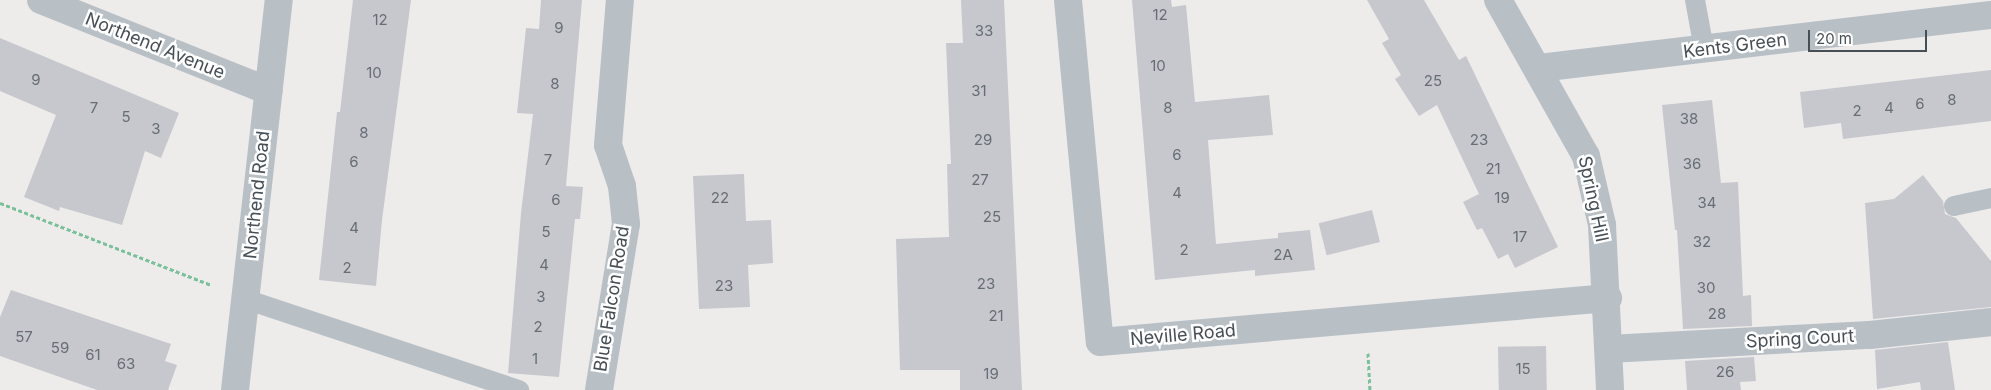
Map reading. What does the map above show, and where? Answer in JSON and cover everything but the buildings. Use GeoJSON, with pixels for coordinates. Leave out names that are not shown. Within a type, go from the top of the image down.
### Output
{"type":"FeatureCollection","features":[{"type":"Feature","properties":{"kind":"street","name":"Northend Avenue"},"geometry":{"type":"LineString","coordinates":[[41,0],[268,91]]}},
{"type":"Feature","properties":{"kind":"street","name":"Northend Road"},"geometry":{"type":"LineString","coordinates":[[235,390],[279,0]]}},
{"type":"Feature","properties":{"kind":"street","name":"Blue Falcon Road"},"geometry":{"type":"LineString","coordinates":[[599,390],[626,224],[622,186],[608,144],[620,0]]}},
{"type":"Feature","properties":{"kind":"street","name":"Neville Road"},"geometry":{"type":"LineString","coordinates":[[1068,0],[1100,342],[1608,298]]}},
{"type":"Feature","properties":{"kind":"street","name":"Spring Hill"},"geometry":{"type":"LineString","coordinates":[[1498,0],[1539,68],[1586,156],[1602,225],[1608,298],[1610,390]]}},
{"type":"Feature","properties":{"kind":"street","name":"Kents Green"},"geometry":{"type":"LineString","coordinates":[[1539,68],[1991,15]]}},
{"type":"Feature","properties":{"kind":"street","name":"Spring Court"},"geometry":{"type":"LineString","coordinates":[[1609,348],[1870,335],[1991,322]]}},
{"type":"Feature","properties":{"kind":"lane"},"geometry":{"type":"LineString","coordinates":[[1695,0],[1704,49]]}},
{"type":"Feature","properties":{"kind":"lane"},"geometry":{"type":"LineString","coordinates":[[1954,206],[1991,198]]}},
{"type":"Feature","properties":{"kind":"lane"},"geometry":{"type":"LineString","coordinates":[[245,299],[519,390]]}},
{"type":"Feature","properties":{"kind":"path"},"geometry":{"type":"LineString","coordinates":[[0,202],[245,299]]}}]}
